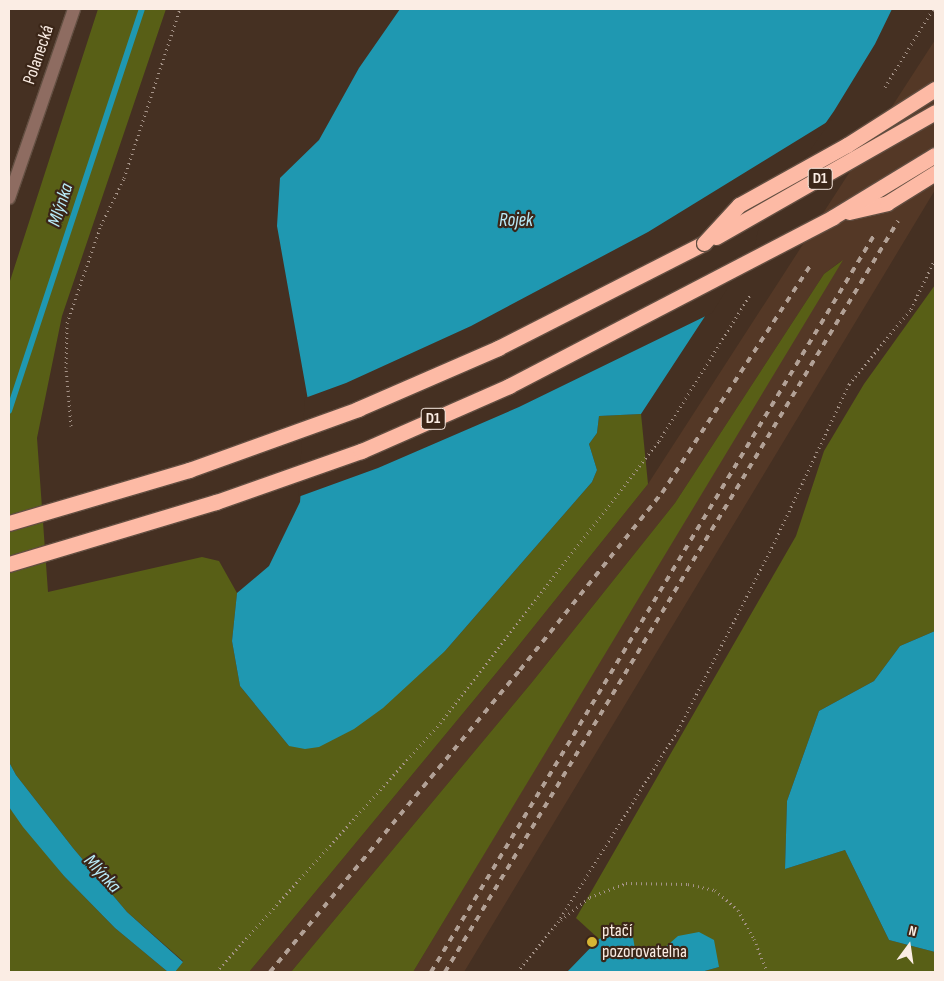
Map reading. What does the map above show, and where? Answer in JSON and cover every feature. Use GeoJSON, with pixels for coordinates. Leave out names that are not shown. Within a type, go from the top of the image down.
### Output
{"type":"FeatureCollection","features":[{"type":"Feature","properties":{"kind":"highway"},"geometry":{"type":"LineString","coordinates":[[704,243],[739,205],[847,145],[935,89]]}},
{"type":"Feature","properties":{"kind":"highway","name":"D1"},"geometry":{"type":"LineString","coordinates":[[9,523],[190,470],[358,409],[498,348],[704,243],[935,112]]}},
{"type":"Feature","properties":{"kind":"highway","name":"D1"},"geometry":{"type":"LineString","coordinates":[[9,564],[216,502],[362,451],[509,386],[833,216],[935,155]]}},
{"type":"Feature","properties":{"kind":"highway"},"geometry":{"type":"LineString","coordinates":[[833,216],[887,203],[935,174]]}},
{"type":"Feature","properties":{"kind":"street","name":"Polanecká"},"geometry":{"type":"LineString","coordinates":[[9,198],[74,9]]}},
{"type":"Feature","properties":{"kind":"path"},"geometry":{"type":"LineString","coordinates":[[71,426],[66,368],[67,323],[101,225],[124,178],[180,9]]}},
{"type":"Feature","properties":{"kind":"path"},"geometry":{"type":"LineString","coordinates":[[885,87],[933,9]]}},
{"type":"Feature","properties":{"kind":"path"},"geometry":{"type":"LineString","coordinates":[[517,972],[558,922],[678,730],[774,543],[849,384],[911,309],[935,259]]}},
{"type":"Feature","properties":{"kind":"path"},"geometry":{"type":"LineString","coordinates":[[216,972],[440,722],[659,441],[750,295]]}},
{"type":"Feature","properties":{"kind":"path"},"geometry":{"type":"LineString","coordinates":[[558,922],[590,897],[626,883],[688,884],[715,890],[738,910],[754,938],[767,972]]}},
{"type":"Feature","properties":{"kind":"shaded area"},"geometry":{"type":"Polygon","coordinates":[[[935,40],[935,190],[464,972],[413,972],[841,261],[824,274],[675,503],[533,681],[291,972],[249,972],[507,660],[648,484],[935,40]]]}},
{"type":"Feature","properties":{"kind":"green space"},"geometry":{"type":"Polygon","coordinates":[[[98,9],[166,9],[62,316],[37,438],[48,592],[202,557],[219,561],[237,593],[232,641],[240,686],[289,746],[445,651],[592,482],[597,470],[589,444],[597,433],[599,416],[641,414],[648,484],[507,660],[249,972],[175,972],[183,961],[127,912],[73,848],[16,775],[9,762],[9,284],[98,9]]]}},
{"type":"Feature","properties":{"kind":"green space"},"geometry":{"type":"Polygon","coordinates":[[[843,260],[413,972],[291,972],[533,681],[675,503],[824,274],[843,260]]]}},
{"type":"Feature","properties":{"kind":"green space"},"geometry":{"type":"Polygon","coordinates":[[[935,285],[935,631],[900,646],[874,681],[819,711],[787,801],[785,869],[845,850],[889,940],[935,952],[935,972],[701,972],[719,967],[670,944],[663,950],[635,949],[617,931],[599,939],[576,918],[796,536],[824,451],[864,384],[935,285]]]}},
{"type":"Feature","properties":{"kind":"green space"},"geometry":{"type":"Polygon","coordinates":[[[9,807],[64,876],[115,928],[168,972],[9,972],[9,807]]]}},
{"type":"Feature","properties":{"kind":"water","name":"Rojek"},"geometry":{"type":"Polygon","coordinates":[[[400,9],[892,9],[875,44],[834,111],[795,167],[762,199],[753,243],[641,414],[599,416],[597,433],[589,444],[597,470],[592,482],[445,651],[383,708],[354,729],[319,747],[305,749],[289,746],[240,686],[232,641],[237,593],[269,566],[300,502],[308,400],[277,226],[280,178],[319,140],[359,68],[400,9]]]}},
{"type":"Feature","properties":{"kind":"water"},"geometry":{"type":"Polygon","coordinates":[[[935,631],[935,952],[889,940],[845,850],[785,869],[787,801],[819,711],[874,681],[900,646],[935,631]]]}},
{"type":"Feature","properties":{"kind":"water"},"geometry":{"type":"Polygon","coordinates":[[[9,762],[16,775],[73,848],[127,912],[183,962],[175,972],[168,972],[115,928],[64,876],[23,827],[9,807],[9,762]]]}},
{"type":"Feature","properties":{"kind":"water"},"geometry":{"type":"Polygon","coordinates":[[[617,931],[632,931],[635,949],[662,950],[678,936],[699,932],[714,940],[719,967],[701,972],[567,972],[599,939],[617,931]]]}},
{"type":"Feature","properties":{"kind":"pier"},"geometry":{"type":"Polygon","coordinates":[[[832,119],[797,169],[765,200],[755,244],[712,313],[519,407],[378,468],[298,497],[305,398],[346,383],[471,326],[648,232],[832,119]]]}},
{"type":"Feature","properties":{"kind":"waterway","name":"Mlýnka"},"geometry":{"type":"LineString","coordinates":[[9,411],[142,9]]}},
{"type":"Feature","properties":{"kind":"railway"},"geometry":{"type":"LineString","coordinates":[[445,972],[898,221]]}},
{"type":"Feature","properties":{"kind":"railway"},"geometry":{"type":"LineString","coordinates":[[431,972],[876,232]]}},
{"type":"Feature","properties":{"kind":"railway"},"geometry":{"type":"LineString","coordinates":[[270,972],[520,670],[662,493],[810,266]]}},
{"type":"Feature","properties":{"kind":"place","name":"ptačí pozorovatelna"},"geometry":{"type":"Point","coordinates":[592,942]}}]}
